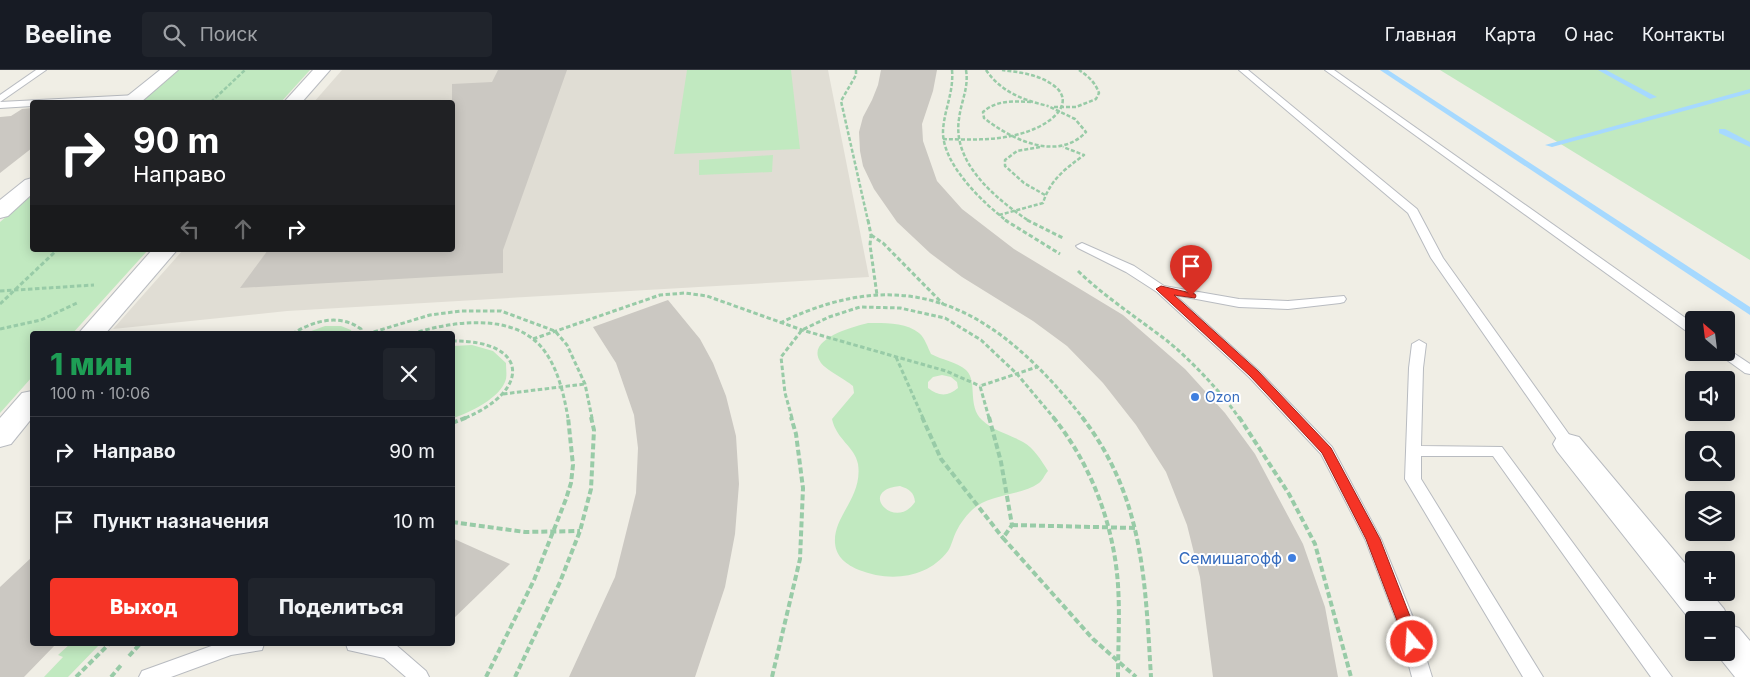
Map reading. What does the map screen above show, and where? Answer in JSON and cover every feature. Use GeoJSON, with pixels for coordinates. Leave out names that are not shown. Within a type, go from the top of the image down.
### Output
{"type":"FeatureCollection","features":[{"type":"Feature","properties":{"kind":"street"},"geometry":{"type":"LineString","coordinates":[[134,100],[170,70]]}},
{"type":"Feature","properties":{"kind":"street"},"geometry":{"type":"LineString","coordinates":[[295,100],[322,70]]}},
{"type":"Feature","properties":{"kind":"street"},"geometry":{"type":"LineString","coordinates":[[0,211],[30,186]]}},
{"type":"Feature","properties":{"kind":"street"},"geometry":{"type":"LineString","coordinates":[[94,331],[163,252]]}},
{"type":"Feature","properties":{"kind":"street"},"geometry":{"type":"LineString","coordinates":[[0,437],[30,402]]}},
{"type":"Feature","properties":{"kind":"street"},"geometry":{"type":"LineString","coordinates":[[1568,444],[1704,611]]}},
{"type":"Feature","properties":{"kind":"street"},"geometry":{"type":"LineString","coordinates":[[1735,650],[1750,668]]}},
{"type":"Feature","properties":{"kind":"lane"},"geometry":{"type":"LineString","coordinates":[[0,99],[42,70]]}},
{"type":"Feature","properties":{"kind":"lane"},"geometry":{"type":"LineString","coordinates":[[1243,70],[1414,211],[1438,258],[1568,444]]}},
{"type":"Feature","properties":{"kind":"lane"},"geometry":{"type":"LineString","coordinates":[[1329,70],[1685,324]]}},
{"type":"Feature","properties":{"kind":"lane"},"geometry":{"type":"LineString","coordinates":[[0,105],[30,103]]}},
{"type":"Feature","properties":{"kind":"lane"},"geometry":{"type":"LineString","coordinates":[[1082,246],[1130,269],[1161,289],[1254,374],[1327,451],[1373,539],[1407,625],[1422,677]]}},
{"type":"Feature","properties":{"kind":"lane"},"geometry":{"type":"LineString","coordinates":[[1161,289],[1239,303],[1288,305],[1340,299]]}},
{"type":"Feature","properties":{"kind":"lane"},"geometry":{"type":"LineString","coordinates":[[1419,344],[1416,368],[1413,479],[1533,677]]}},
{"type":"Feature","properties":{"kind":"lane"},"geometry":{"type":"LineString","coordinates":[[1735,359],[1750,370]]}},
{"type":"Feature","properties":{"kind":"lane"},"geometry":{"type":"LineString","coordinates":[[1414,451],[1497,451],[1662,677]]}},
{"type":"Feature","properties":{"kind":"lane"},"geometry":{"type":"LineString","coordinates":[[149,677],[230,646]]}},
{"type":"Feature","properties":{"kind":"lane"},"geometry":{"type":"LineString","coordinates":[[365,646],[390,651],[419,677]]}},
{"type":"Feature","properties":{"kind":"path"},"geometry":{"type":"LineString","coordinates":[[213,100],[245,70]]}},
{"type":"Feature","properties":{"kind":"path"},"geometry":{"type":"LineString","coordinates":[[856,70],[856,75],[841,101],[871,235],[870,245],[877,295]]}},
{"type":"Feature","properties":{"kind":"path"},"geometry":{"type":"LineString","coordinates":[[952,70],[954,84],[944,124],[943,139],[959,176],[998,216],[1063,256]]}},
{"type":"Feature","properties":{"kind":"path"},"geometry":{"type":"LineString","coordinates":[[966,70],[969,83],[958,124],[964,157],[974,172],[1002,203],[1048,232],[1082,246]]}},
{"type":"Feature","properties":{"kind":"path"},"geometry":{"type":"LineString","coordinates":[[986,70],[1000,86],[1031,102]]}},
{"type":"Feature","properties":{"kind":"path"},"geometry":{"type":"LineString","coordinates":[[943,139],[1010,136],[1045,124],[1062,109],[1063,99],[1050,83],[1002,70]]}},
{"type":"Feature","properties":{"kind":"path"},"geometry":{"type":"LineString","coordinates":[[1042,147],[1010,136],[984,118],[983,112],[994,104],[1006,102],[1031,102],[1062,109],[1086,104],[1096,99],[1099,93],[1093,80],[1079,70]]}},
{"type":"Feature","properties":{"kind":"path"},"geometry":{"type":"LineString","coordinates":[[1046,195],[1024,183],[1005,166],[1005,160],[1017,151],[1042,147],[1061,147],[1074,144],[1083,139],[1086,132],[1062,109]]}},
{"type":"Feature","properties":{"kind":"path"},"geometry":{"type":"LineString","coordinates":[[998,216],[1043,203],[1056,175],[1084,155],[1061,147]]}},
{"type":"Feature","properties":{"kind":"path"},"geometry":{"type":"LineString","coordinates":[[871,235],[883,243],[944,305]]}},
{"type":"Feature","properties":{"kind":"path"},"geometry":{"type":"LineString","coordinates":[[0,304],[55,252]]}},
{"type":"Feature","properties":{"kind":"path"},"geometry":{"type":"LineString","coordinates":[[1075,268],[1099,291],[1167,341],[1234,410],[1289,494],[1315,544],[1351,677]]}},
{"type":"Feature","properties":{"kind":"path"},"geometry":{"type":"LineString","coordinates":[[0,291],[97,285]]}},
{"type":"Feature","properties":{"kind":"path"},"geometry":{"type":"LineString","coordinates":[[533,339],[660,295],[685,293],[707,296],[802,330],[946,371],[980,386],[1037,367]]}},
{"type":"Feature","properties":{"kind":"path"},"geometry":{"type":"LineString","coordinates":[[780,322],[836,300],[877,295],[927,298],[974,318],[998,332],[1037,367],[1064,394],[1098,440],[1122,491],[1135,528],[1146,581],[1151,677]]}},
{"type":"Feature","properties":{"kind":"path"},"geometry":{"type":"LineString","coordinates":[[0,329],[35,323],[54,315],[86,296]]}},
{"type":"Feature","properties":{"kind":"path"},"geometry":{"type":"LineString","coordinates":[[772,677],[800,559],[803,488],[796,434],[785,393],[781,357],[802,330],[830,317],[860,307],[900,308],[945,318],[981,340],[1017,374],[1056,421],[1088,470],[1108,527],[1118,585],[1118,677]]}},
{"type":"Feature","properties":{"kind":"path"},"geometry":{"type":"LineString","coordinates":[[376,331],[430,314],[461,311],[501,311],[555,331],[567,345],[585,384],[594,430],[591,489],[580,531],[560,582],[515,677]]}},
{"type":"Feature","properties":{"kind":"path"},"geometry":{"type":"LineString","coordinates":[[297,331],[306,326],[334,320],[346,320],[355,324],[361,331]]}},
{"type":"Feature","properties":{"kind":"path"},"geometry":{"type":"LineString","coordinates":[[418,331],[424,328],[480,322],[518,329],[543,348],[561,386],[572,430],[571,482],[554,531],[525,603],[486,677]]}},
{"type":"Feature","properties":{"kind":"path"},"geometry":{"type":"LineString","coordinates":[[455,341],[472,341],[488,344],[501,350],[510,358],[513,369],[511,381],[503,394],[490,406],[472,416],[455,422]]}},
{"type":"Feature","properties":{"kind":"path"},"geometry":{"type":"LineString","coordinates":[[896,357],[940,459],[1003,538],[1093,639],[1136,677]]}},
{"type":"Feature","properties":{"kind":"path"},"geometry":{"type":"LineString","coordinates":[[503,394],[585,384]]}},
{"type":"Feature","properties":{"kind":"path"},"geometry":{"type":"LineString","coordinates":[[980,386],[1001,462],[1012,525],[1003,538]]}},
{"type":"Feature","properties":{"kind":"path"},"geometry":{"type":"LineString","coordinates":[[455,522],[525,532],[580,531]]}},
{"type":"Feature","properties":{"kind":"path"},"geometry":{"type":"LineString","coordinates":[[1012,525],[1135,528]]}},
{"type":"Feature","properties":{"kind":"path"},"geometry":{"type":"LineString","coordinates":[[76,677],[107,646]]}},
{"type":"Feature","properties":{"kind":"shaded area"},"geometry":{"type":"Polygon","coordinates":[[[342,70],[828,70],[869,277],[287,311],[113,329],[181,252],[455,252],[455,100],[316,100],[342,70]]]}},
{"type":"Feature","properties":{"kind":"green space"},"geometry":{"type":"Polygon","coordinates":[[[179,70],[310,70],[283,100],[143,100],[179,70]]]}},
{"type":"Feature","properties":{"kind":"green space"},"geometry":{"type":"Polygon","coordinates":[[[687,70],[791,70],[800,149],[674,154],[687,70]]]}},
{"type":"Feature","properties":{"kind":"green space"},"geometry":{"type":"Polygon","coordinates":[[[1440,70],[1750,70],[1750,260],[1440,70]]]}},
{"type":"Feature","properties":{"kind":"green space"},"geometry":{"type":"Polygon","coordinates":[[[773,155],[772,172],[699,175],[699,160],[773,155]]]}},
{"type":"Feature","properties":{"kind":"green space"},"geometry":{"type":"Polygon","coordinates":[[[30,197],[30,252],[146,252],[75,331],[30,331],[30,379],[0,413],[0,222],[30,197]]]}},
{"type":"Feature","properties":{"kind":"green space"},"geometry":{"type":"Polygon","coordinates":[[[868,323],[894,324],[914,329],[925,340],[931,354],[966,370],[970,375],[977,414],[991,427],[1018,439],[1031,448],[1048,471],[1040,482],[1031,487],[985,501],[977,506],[961,523],[948,551],[939,560],[919,572],[907,576],[895,577],[871,574],[850,566],[837,552],[835,543],[838,524],[856,486],[858,464],[853,453],[837,432],[832,419],[854,393],[853,386],[823,366],[818,355],[819,347],[824,341],[842,331],[868,323]],[[942,375],[933,377],[928,382],[928,388],[936,393],[947,394],[958,388],[957,382],[951,377],[942,375]],[[900,486],[887,489],[881,494],[880,501],[890,511],[898,513],[907,510],[915,502],[911,491],[900,486]]]}},
{"type":"Feature","properties":{"kind":"green space"},"geometry":{"type":"Polygon","coordinates":[[[325,326],[341,326],[351,331],[311,331],[325,326]]]}},
{"type":"Feature","properties":{"kind":"green space"},"geometry":{"type":"Polygon","coordinates":[[[472,345],[493,351],[506,363],[506,379],[498,392],[484,404],[455,417],[455,346],[472,345]]]}},
{"type":"Feature","properties":{"kind":"green space"},"geometry":{"type":"Polygon","coordinates":[[[68,646],[98,646],[68,677],[44,677],[63,657],[58,655],[68,646]]]}},
{"type":"Feature","properties":{"kind":"building"},"geometry":{"type":"Polygon","coordinates":[[[498,70],[567,70],[503,250],[503,273],[240,288],[267,252],[455,252],[455,100],[452,100],[452,84],[492,82],[498,70]]]}},
{"type":"Feature","properties":{"kind":"building"},"geometry":{"type":"Polygon","coordinates":[[[881,70],[937,70],[933,91],[922,124],[923,141],[937,181],[962,209],[1014,249],[1123,315],[1185,369],[1225,413],[1255,454],[1303,544],[1325,607],[1338,677],[1213,677],[1200,577],[1187,525],[1166,472],[1136,425],[1103,383],[1067,346],[1033,321],[962,277],[930,253],[897,222],[874,189],[863,166],[859,132],[863,117],[878,85],[881,70]]]}},
{"type":"Feature","properties":{"kind":"building"},"geometry":{"type":"Polygon","coordinates":[[[30,108],[30,150],[0,173],[0,117],[11,116],[22,109],[30,108]]]}},
{"type":"Feature","properties":{"kind":"building"},"geometry":{"type":"Polygon","coordinates":[[[668,300],[700,339],[713,363],[726,396],[736,436],[739,484],[735,534],[725,587],[695,677],[569,677],[615,577],[636,493],[638,448],[634,415],[616,363],[593,327],[668,300]]]}},
{"type":"Feature","properties":{"kind":"building"},"geometry":{"type":"Polygon","coordinates":[[[455,539],[510,564],[455,617],[455,539]]]}},
{"type":"Feature","properties":{"kind":"building"},"geometry":{"type":"Polygon","coordinates":[[[30,559],[30,646],[54,646],[24,677],[0,677],[0,587],[30,559]]]}},
{"type":"Feature","properties":{"kind":"waterway"},"geometry":{"type":"LineString","coordinates":[[1383,70],[1750,312]]}},
{"type":"Feature","properties":{"kind":"waterway"},"geometry":{"type":"LineString","coordinates":[[1601,70],[1653,97]]}},
{"type":"Feature","properties":{"kind":"waterway"},"geometry":{"type":"LineString","coordinates":[[1549,145],[1750,91]]}},
{"type":"Feature","properties":{"kind":"waterway"},"geometry":{"type":"LineString","coordinates":[[1722,131],[1750,145]]}},
{"type":"Feature","properties":{"kind":"place","name":"Ozon"},"geometry":{"type":"Point","coordinates":[1195,397]}},
{"type":"Feature","properties":{"kind":"place","name":"Семишагофф"},"geometry":{"type":"Point","coordinates":[1292,558]}},
{"type":"Feature","properties":{"kind":"route"},"geometry":{"type":"LineString","coordinates":[[1191,296],[1161,289],[1254,374],[1327,451],[1373,539],[1412,642]]}}]}
